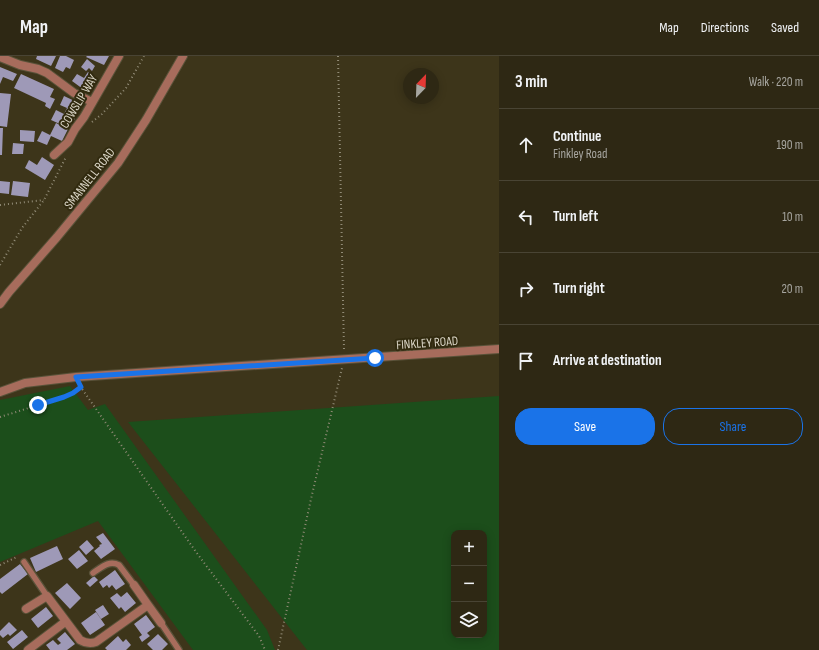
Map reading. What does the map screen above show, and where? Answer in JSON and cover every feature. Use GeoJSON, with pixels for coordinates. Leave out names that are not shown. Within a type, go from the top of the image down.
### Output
{"type":"FeatureCollection","features":[{"type":"Feature","properties":{"kind":"street","name":"COWSLIP WAY"},"geometry":{"type":"LineString","coordinates":[[54,155],[68,142],[119,56]]}},
{"type":"Feature","properties":{"kind":"street","name":"SMANNELL ROAD"},"geometry":{"type":"LineString","coordinates":[[0,304],[118,163],[146,120],[183,56]]}},
{"type":"Feature","properties":{"kind":"street"},"geometry":{"type":"LineString","coordinates":[[0,57],[20,65],[48,73],[74,93],[92,102]]}},
{"type":"Feature","properties":{"kind":"street","name":"FINKLEY ROAD"},"geometry":{"type":"LineString","coordinates":[[0,392],[25,383],[76,377],[499,349]]}},
{"type":"Feature","properties":{"kind":"street"},"geometry":{"type":"LineString","coordinates":[[134,585],[161,623]]}},
{"type":"Feature","properties":{"kind":"street"},"geometry":{"type":"LineString","coordinates":[[26,610],[47,596],[65,622],[80,640],[92,644],[148,605]]}},
{"type":"Feature","properties":{"kind":"street"},"geometry":{"type":"LineString","coordinates":[[28,650],[65,622]]}},
{"type":"Feature","properties":{"kind":"lane"},"geometry":{"type":"LineString","coordinates":[[24,562],[47,596]]}},
{"type":"Feature","properties":{"kind":"lane"},"geometry":{"type":"LineString","coordinates":[[93,572],[112,562],[116,563],[134,585]]}},
{"type":"Feature","properties":{"kind":"lane"},"geometry":{"type":"LineString","coordinates":[[161,623],[180,650]]}},
{"type":"Feature","properties":{"kind":"path"},"geometry":{"type":"LineString","coordinates":[[88,126],[102,114],[126,88],[144,56]]}},
{"type":"Feature","properties":{"kind":"path"},"geometry":{"type":"LineString","coordinates":[[0,265],[22,228],[44,200],[67,156]]}},
{"type":"Feature","properties":{"kind":"path"},"geometry":{"type":"LineString","coordinates":[[0,205],[44,200]]}},
{"type":"Feature","properties":{"kind":"path"},"geometry":{"type":"LineString","coordinates":[[76,377],[81,387],[196,552],[259,636],[265,650]]}},
{"type":"Feature","properties":{"kind":"path"},"geometry":{"type":"LineString","coordinates":[[0,417],[64,397],[81,387]]}},
{"type":"Feature","properties":{"kind":"path"},"geometry":{"type":"LineString","coordinates":[[0,565],[20,556],[24,562]]}},
{"type":"Feature","properties":{"kind":"green space"},"geometry":{"type":"Polygon","coordinates":[[[70,386],[88,410],[105,404],[267,630],[275,650],[193,650],[98,521],[0,562],[0,400],[70,386]]]}},
{"type":"Feature","properties":{"kind":"green space"},"geometry":{"type":"Polygon","coordinates":[[[499,396],[499,650],[307,650],[128,422],[499,396]]]}},
{"type":"Feature","properties":{"kind":"building"},"geometry":{"type":"Polygon","coordinates":[[[37,56],[56,56],[51,66],[36,59],[37,56]]]}},
{"type":"Feature","properties":{"kind":"building"},"geometry":{"type":"Polygon","coordinates":[[[60,56],[66,56],[74,60],[70,69],[66,67],[63,72],[55,68],[60,56]]]}},
{"type":"Feature","properties":{"kind":"building"},"geometry":{"type":"Polygon","coordinates":[[[109,56],[104,65],[86,57],[109,56]]]}},
{"type":"Feature","properties":{"kind":"building"},"geometry":{"type":"Polygon","coordinates":[[[87,59],[95,66],[92,71],[89,68],[86,71],[81,67],[87,59]]]}},
{"type":"Feature","properties":{"kind":"building"},"geometry":{"type":"Polygon","coordinates":[[[0,67],[17,74],[13,81],[3,77],[0,84],[0,67]]]}},
{"type":"Feature","properties":{"kind":"building"},"geometry":{"type":"Polygon","coordinates":[[[88,72],[97,79],[87,92],[72,81],[77,74],[84,78],[88,72]]]}},
{"type":"Feature","properties":{"kind":"building"},"geometry":{"type":"Polygon","coordinates":[[[21,74],[54,89],[50,97],[55,99],[50,109],[45,106],[46,103],[14,88],[21,74]]]}},
{"type":"Feature","properties":{"kind":"building"},"geometry":{"type":"Polygon","coordinates":[[[0,93],[11,94],[7,127],[0,126],[0,93]]]}},
{"type":"Feature","properties":{"kind":"building"},"geometry":{"type":"Polygon","coordinates":[[[64,96],[81,104],[74,120],[67,116],[62,125],[51,120],[56,110],[64,114],[67,108],[60,105],[64,96]]]}},
{"type":"Feature","properties":{"kind":"building"},"geometry":{"type":"Polygon","coordinates":[[[56,123],[68,129],[62,141],[51,136],[47,145],[37,141],[42,131],[50,135],[56,123]]]}},
{"type":"Feature","properties":{"kind":"building"},"geometry":{"type":"Polygon","coordinates":[[[0,128],[3,128],[2,155],[0,155],[0,128]]]}},
{"type":"Feature","properties":{"kind":"building"},"geometry":{"type":"Polygon","coordinates":[[[20,130],[35,131],[34,142],[20,141],[20,130]]]}},
{"type":"Feature","properties":{"kind":"building"},"geometry":{"type":"Polygon","coordinates":[[[13,143],[24,144],[23,154],[12,154],[13,143]]]}},
{"type":"Feature","properties":{"kind":"building"},"geometry":{"type":"Polygon","coordinates":[[[42,157],[54,165],[45,180],[25,168],[29,160],[37,165],[42,157]]]}},
{"type":"Feature","properties":{"kind":"building"},"geometry":{"type":"Polygon","coordinates":[[[0,181],[10,182],[9,194],[0,193],[0,181]]]}},
{"type":"Feature","properties":{"kind":"building"},"geometry":{"type":"Polygon","coordinates":[[[13,181],[30,183],[28,197],[11,195],[13,181]]]}},
{"type":"Feature","properties":{"kind":"building"},"geometry":{"type":"Polygon","coordinates":[[[103,533],[115,549],[101,559],[94,551],[100,546],[99,545],[102,544],[96,537],[103,533]]]}},
{"type":"Feature","properties":{"kind":"building"},"geometry":{"type":"Polygon","coordinates":[[[87,540],[94,548],[86,555],[79,547],[87,540]]]}},
{"type":"Feature","properties":{"kind":"building"},"geometry":{"type":"Polygon","coordinates":[[[57,546],[63,559],[36,572],[30,558],[57,546]]]}},
{"type":"Feature","properties":{"kind":"building"},"geometry":{"type":"Polygon","coordinates":[[[79,550],[88,561],[77,569],[68,559],[79,550]]]}},
{"type":"Feature","properties":{"kind":"building"},"geometry":{"type":"Polygon","coordinates":[[[20,564],[28,574],[2,594],[0,592],[0,579],[20,564]]]}},
{"type":"Feature","properties":{"kind":"building"},"geometry":{"type":"Polygon","coordinates":[[[115,570],[125,584],[116,590],[112,585],[109,588],[107,585],[103,588],[99,582],[115,570]]]}},
{"type":"Feature","properties":{"kind":"building"},"geometry":{"type":"Polygon","coordinates":[[[94,576],[98,580],[90,587],[86,583],[94,576]]]}},
{"type":"Feature","properties":{"kind":"building"},"geometry":{"type":"Polygon","coordinates":[[[67,583],[81,598],[70,609],[55,593],[67,583]]]}},
{"type":"Feature","properties":{"kind":"building"},"geometry":{"type":"Polygon","coordinates":[[[127,592],[136,603],[125,612],[121,607],[119,609],[110,598],[117,593],[121,597],[127,592]]]}},
{"type":"Feature","properties":{"kind":"building"},"geometry":{"type":"Polygon","coordinates":[[[103,605],[109,614],[101,619],[95,610],[103,605]]]}},
{"type":"Feature","properties":{"kind":"building"},"geometry":{"type":"Polygon","coordinates":[[[46,607],[53,616],[38,628],[31,619],[46,607]]]}},
{"type":"Feature","properties":{"kind":"building"},"geometry":{"type":"Polygon","coordinates":[[[96,612],[105,625],[90,635],[81,623],[96,612]]]}},
{"type":"Feature","properties":{"kind":"building"},"geometry":{"type":"Polygon","coordinates":[[[146,615],[155,627],[147,633],[150,636],[142,642],[139,637],[142,635],[134,624],[146,615]]]}},
{"type":"Feature","properties":{"kind":"building"},"geometry":{"type":"Polygon","coordinates":[[[9,622],[17,630],[10,636],[8,634],[3,638],[0,635],[0,631],[9,622]]]}},
{"type":"Feature","properties":{"kind":"building"},"geometry":{"type":"Polygon","coordinates":[[[22,630],[28,637],[13,649],[7,642],[22,630]]]}},
{"type":"Feature","properties":{"kind":"building"},"geometry":{"type":"Polygon","coordinates":[[[65,632],[75,644],[67,650],[50,650],[46,645],[53,640],[58,645],[61,643],[57,639],[65,632]]]}},
{"type":"Feature","properties":{"kind":"building"},"geometry":{"type":"Polygon","coordinates":[[[158,634],[168,644],[162,650],[153,650],[147,644],[158,634]]]}},
{"type":"Feature","properties":{"kind":"building"},"geometry":{"type":"Polygon","coordinates":[[[118,636],[123,642],[126,639],[131,645],[126,650],[107,650],[105,648],[118,636]]]}},
{"type":"Feature","properties":{"kind":"route"},"geometry":{"type":"LineString","coordinates":[[38,405],[73,393],[81,387],[76,377],[375,358]]}}]}
